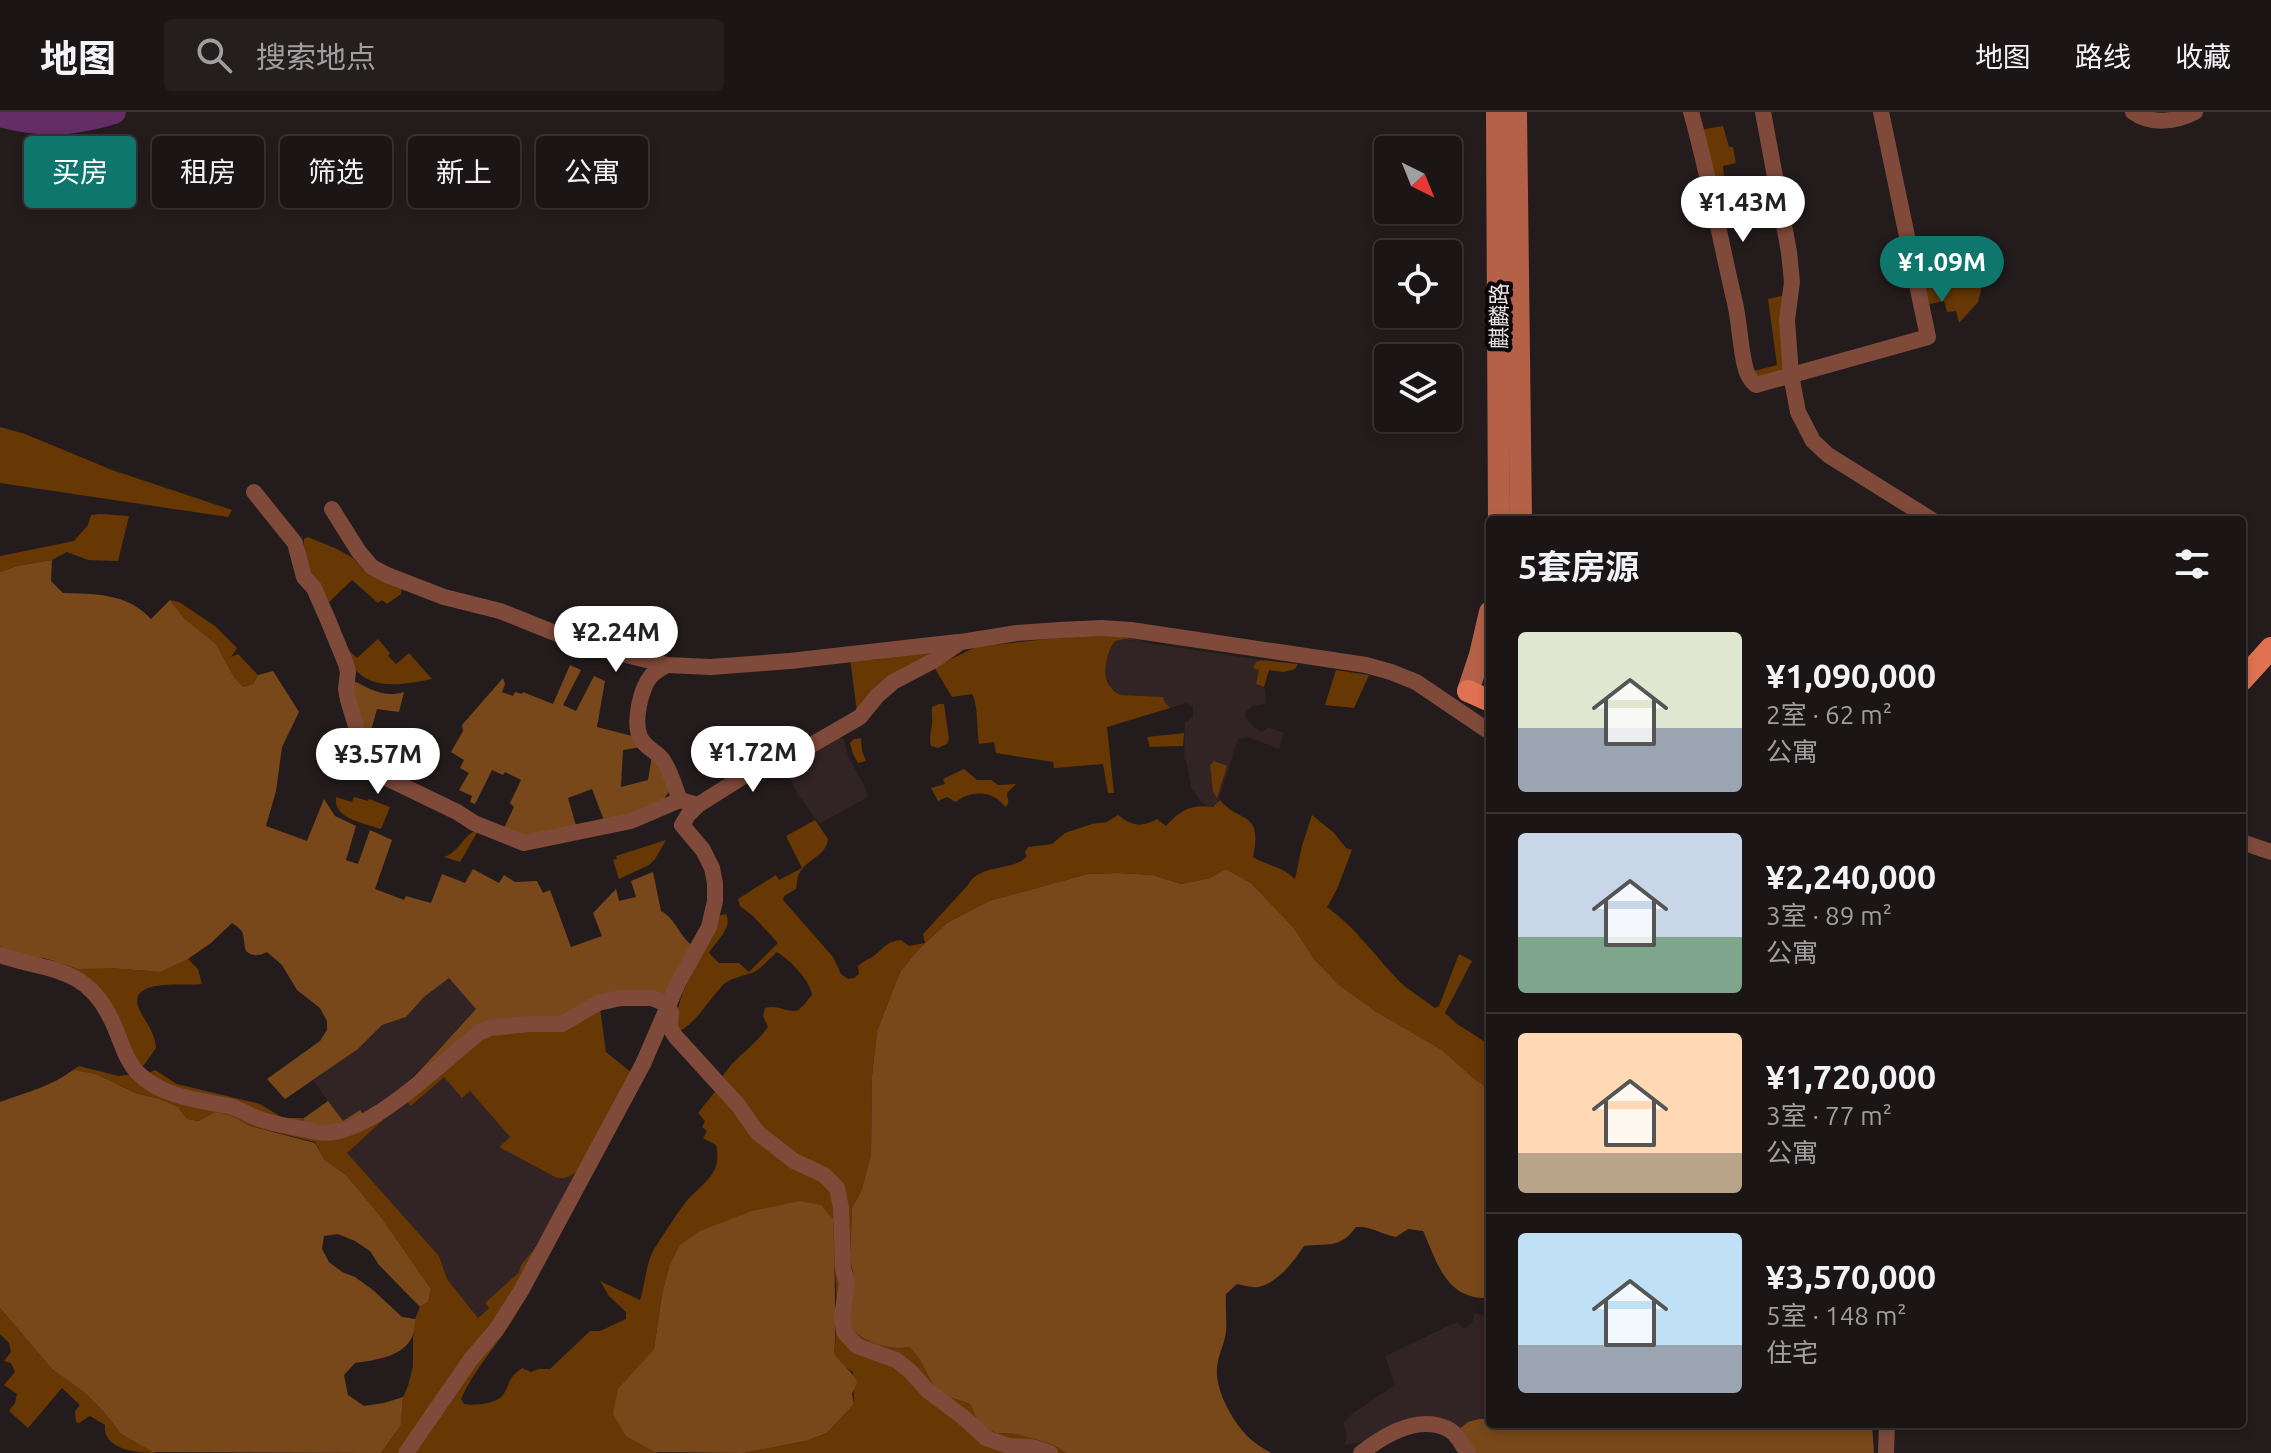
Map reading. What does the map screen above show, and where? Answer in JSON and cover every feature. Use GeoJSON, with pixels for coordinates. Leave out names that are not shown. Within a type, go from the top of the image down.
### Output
{"type":"FeatureCollection","features":[{"type":"Feature","properties":{"kind":"main road","name":"麒麟路"},"geometry":{"type":"LineString","coordinates":[[1497,112],[1499,516]]}},
{"type":"Feature","properties":{"kind":"main road","name":"麒麟路"},"geometry":{"type":"LineString","coordinates":[[1516,112],[1521,516]]}},
{"type":"Feature","properties":{"kind":"main road"},"geometry":{"type":"LineString","coordinates":[[1484,696],[1480,655],[1486,629]]}},
{"type":"Feature","properties":{"kind":"main road"},"geometry":{"type":"LineString","coordinates":[[2246,666],[2271,638]]}},
{"type":"Feature","properties":{"kind":"main road"},"geometry":{"type":"LineString","coordinates":[[2246,676],[2271,648]]}},
{"type":"Feature","properties":{"kind":"street"},"geometry":{"type":"LineString","coordinates":[[1691,112],[1701,143],[1746,369],[1756,385],[1928,337],[1881,112]]}},
{"type":"Feature","properties":{"kind":"street"},"geometry":{"type":"LineString","coordinates":[[1763,112],[1789,252],[1792,282],[1787,320],[1791,375],[1798,412],[1813,441],[1836,461],[1925,516]]}},
{"type":"Feature","properties":{"kind":"street"},"geometry":{"type":"LineString","coordinates":[[2133,112],[2141,118],[2168,121],[2195,112]]}},
{"type":"Feature","properties":{"kind":"street"},"geometry":{"type":"LineString","coordinates":[[254,492],[295,543],[304,577],[314,588],[328,620],[346,664],[348,700],[363,758],[370,770],[474,823],[524,843],[631,821],[680,800],[698,805]]}},
{"type":"Feature","properties":{"kind":"street"},"geometry":{"type":"LineString","coordinates":[[332,509],[359,552],[372,567],[387,575],[444,597],[500,611],[585,645],[667,665],[711,667],[790,661],[1017,633],[1102,628],[1131,630],[1352,663],[1391,672],[1416,682],[1486,729]]}},
{"type":"Feature","properties":{"kind":"street"},"geometry":{"type":"LineString","coordinates":[[961,642],[893,682],[860,717],[808,747],[752,771],[698,805],[688,815],[682,825],[703,850],[712,868],[715,901],[707,936],[670,1013],[670,1028],[738,1105],[758,1133],[794,1161],[824,1175],[837,1188],[841,1208],[843,1269],[847,1283],[842,1316],[844,1332],[857,1346],[896,1360],[986,1438],[1009,1446],[1031,1447],[1050,1453]]}},
{"type":"Feature","properties":{"kind":"street"},"geometry":{"type":"LineString","coordinates":[[667,665],[650,677],[645,687],[637,729],[644,744],[657,753],[667,768],[680,800]]}},
{"type":"Feature","properties":{"kind":"street"},"geometry":{"type":"LineString","coordinates":[[2246,843],[2271,852]]}},
{"type":"Feature","properties":{"kind":"street"},"geometry":{"type":"LineString","coordinates":[[406,1453],[471,1359],[509,1311],[643,1064],[678,983],[709,927]]}},
{"type":"Feature","properties":{"kind":"street"},"geometry":{"type":"LineString","coordinates":[[0,955],[77,978],[100,999],[135,1070],[152,1084],[198,1101],[229,1106],[267,1122],[317,1132],[345,1128],[378,1113],[469,1040],[490,1028],[562,1024],[598,1003],[621,998],[652,998],[669,1005]]}},
{"type":"Feature","properties":{"kind":"street"},"geometry":{"type":"LineString","coordinates":[[1361,1453],[1381,1438],[1405,1427],[1425,1424],[1449,1429],[1468,1453]]}},
{"type":"Feature","properties":{"kind":"street"},"geometry":{"type":"LineString","coordinates":[[1886,1453],[1887,1428]]}},
{"type":"Feature","properties":{"kind":"shaded area"},"geometry":{"type":"Polygon","coordinates":[[[1723,126],[1729,147],[1733,147],[1736,163],[1723,166],[1724,177],[1731,177],[1736,198],[1716,202],[1700,130],[1723,126]]]}},
{"type":"Feature","properties":{"kind":"shaded area"},"geometry":{"type":"Polygon","coordinates":[[[1945,257],[1972,259],[1972,277],[1984,278],[1978,302],[1959,323],[1956,311],[1947,312],[1944,301],[1925,305],[1919,274],[1947,268],[1945,257]]]}},
{"type":"Feature","properties":{"kind":"shaded area"},"geometry":{"type":"Polygon","coordinates":[[[1786,295],[1785,370],[1756,381],[1750,372],[1777,365],[1768,299],[1786,295]]]}},
{"type":"Feature","properties":{"kind":"shaded area"},"geometry":{"type":"Polygon","coordinates":[[[0,427],[25,434],[112,470],[232,510],[228,517],[0,483],[0,427]]]}},
{"type":"Feature","properties":{"kind":"shaded area"},"geometry":{"type":"Polygon","coordinates":[[[91,515],[129,516],[118,561],[88,560],[67,552],[52,560],[0,572],[0,556],[74,541],[88,525],[91,515]]]}},
{"type":"Feature","properties":{"kind":"shaded area"},"geometry":{"type":"Polygon","coordinates":[[[308,537],[353,558],[363,569],[402,586],[401,594],[387,604],[382,600],[378,603],[352,580],[326,605],[306,556],[304,539],[308,537]]]}},
{"type":"Feature","properties":{"kind":"shaded area"},"geometry":{"type":"Polygon","coordinates":[[[52,560],[51,581],[63,593],[121,600],[142,610],[151,619],[170,600],[185,619],[216,644],[243,687],[253,684],[258,675],[273,671],[299,712],[282,747],[276,791],[266,826],[307,841],[324,799],[335,816],[356,826],[346,860],[358,864],[370,830],[392,840],[375,889],[404,900],[406,896],[431,903],[442,874],[465,883],[473,869],[499,883],[504,875],[515,882],[537,881],[543,893],[550,890],[571,947],[602,936],[593,913],[616,889],[619,901],[636,897],[631,881],[653,872],[661,911],[693,946],[669,998],[653,995],[569,1019],[492,1025],[402,1090],[476,1009],[449,978],[424,997],[406,1017],[382,1025],[358,1049],[285,1099],[267,1079],[320,1041],[327,1030],[327,1021],[320,1008],[297,990],[282,965],[267,952],[256,955],[246,951],[242,932],[232,923],[188,959],[161,972],[79,969],[44,958],[17,956],[0,946],[0,572],[52,560]]]}},
{"type":"Feature","properties":{"kind":"shaded area"},"geometry":{"type":"Polygon","coordinates":[[[170,600],[179,602],[215,626],[237,648],[231,657],[238,654],[258,675],[253,684],[243,687],[216,644],[185,619],[170,600]]]}},
{"type":"Feature","properties":{"kind":"shaded area"},"geometry":{"type":"Polygon","coordinates":[[[1072,636],[1117,636],[1146,642],[1125,639],[1115,642],[1106,661],[1106,678],[1111,688],[1121,695],[1163,697],[1170,708],[1107,727],[1114,793],[1108,793],[1103,764],[1054,768],[1053,762],[996,753],[994,742],[979,744],[972,694],[952,697],[934,667],[976,647],[1072,636]]]}},
{"type":"Feature","properties":{"kind":"shaded area"},"geometry":{"type":"Polygon","coordinates":[[[378,639],[396,664],[409,653],[432,679],[390,684],[361,675],[351,664],[341,643],[357,658],[378,639]]]}},
{"type":"Feature","properties":{"kind":"shaded area"},"geometry":{"type":"Polygon","coordinates":[[[1120,639],[1261,660],[1254,669],[1259,669],[1259,686],[1264,687],[1266,704],[1253,706],[1245,717],[1262,732],[1268,727],[1284,733],[1279,749],[1248,737],[1238,739],[1217,805],[1209,807],[1201,802],[1191,788],[1184,759],[1185,723],[1193,717],[1193,706],[1187,703],[1170,708],[1163,697],[1121,695],[1111,688],[1104,671],[1110,647],[1120,639]]]}},
{"type":"Feature","properties":{"kind":"shaded area"},"geometry":{"type":"Polygon","coordinates":[[[929,650],[934,652],[857,712],[850,658],[873,660],[929,650]]]}},
{"type":"Feature","properties":{"kind":"shaded area"},"geometry":{"type":"Polygon","coordinates":[[[1261,660],[1298,664],[1295,669],[1284,672],[1269,670],[1264,687],[1256,684],[1259,670],[1253,668],[1261,660]]]}},
{"type":"Feature","properties":{"kind":"shaded area"},"geometry":{"type":"Polygon","coordinates":[[[570,665],[581,670],[563,705],[576,711],[594,676],[605,681],[597,727],[632,736],[641,747],[623,750],[621,787],[648,780],[652,756],[670,789],[651,808],[605,823],[592,789],[568,798],[577,829],[528,839],[503,830],[514,807],[510,803],[521,780],[492,770],[475,804],[470,802],[472,796],[459,790],[469,773],[460,768],[464,760],[451,752],[463,731],[462,725],[503,678],[505,684],[502,692],[513,696],[515,692],[523,692],[553,704],[570,665]]]}},
{"type":"Feature","properties":{"kind":"shaded area"},"geometry":{"type":"Polygon","coordinates":[[[1336,670],[1369,675],[1354,708],[1325,705],[1336,670]]]}},
{"type":"Feature","properties":{"kind":"shaded area"},"geometry":{"type":"Polygon","coordinates":[[[356,682],[385,694],[404,692],[399,712],[377,709],[370,734],[375,737],[368,757],[351,683],[356,682]]]}},
{"type":"Feature","properties":{"kind":"shaded area"},"geometry":{"type":"Polygon","coordinates":[[[944,704],[949,739],[947,744],[938,748],[931,746],[930,737],[932,707],[944,704]]]}},
{"type":"Feature","properties":{"kind":"shaded area"},"geometry":{"type":"Polygon","coordinates":[[[1184,733],[1183,746],[1150,747],[1147,737],[1184,733]]]}},
{"type":"Feature","properties":{"kind":"shaded area"},"geometry":{"type":"Polygon","coordinates":[[[839,737],[844,740],[848,756],[868,797],[819,824],[797,793],[782,761],[839,737]]]}},
{"type":"Feature","properties":{"kind":"shaded area"},"geometry":{"type":"Polygon","coordinates":[[[861,738],[866,761],[858,763],[850,743],[861,738]]]}},
{"type":"Feature","properties":{"kind":"shaded area"},"geometry":{"type":"Polygon","coordinates":[[[1214,761],[1227,766],[1217,798],[1213,792],[1210,765],[1214,761]]]}},
{"type":"Feature","properties":{"kind":"shaded area"},"geometry":{"type":"Polygon","coordinates":[[[964,769],[977,780],[991,780],[998,785],[1016,784],[1007,793],[1007,806],[995,797],[982,794],[968,795],[956,802],[947,797],[938,801],[931,788],[945,784],[943,779],[964,769]]]}},
{"type":"Feature","properties":{"kind":"shaded area"},"geometry":{"type":"Polygon","coordinates":[[[336,797],[352,802],[354,797],[369,799],[390,807],[381,829],[344,815],[336,804],[336,797]]]}},
{"type":"Feature","properties":{"kind":"shaded area"},"geometry":{"type":"Polygon","coordinates":[[[1220,800],[1252,824],[1255,831],[1253,857],[1285,871],[1295,879],[1312,815],[1334,833],[1346,848],[1352,850],[1327,907],[1356,933],[1399,981],[1435,1008],[1439,1006],[1459,954],[1472,961],[1445,1013],[1486,1042],[1486,1087],[1442,1050],[1375,1011],[1339,985],[1314,959],[1294,928],[1251,883],[1226,869],[1210,878],[1181,884],[1153,875],[1088,874],[989,901],[947,923],[900,972],[877,1031],[872,1075],[871,1154],[862,1189],[852,1208],[850,1258],[855,1285],[847,1308],[847,1325],[875,1344],[892,1348],[909,1347],[941,1396],[970,1404],[981,1426],[996,1433],[1016,1434],[1051,1444],[1067,1453],[1056,1453],[1032,1445],[1009,1444],[988,1436],[929,1388],[913,1369],[898,1358],[859,1344],[846,1331],[845,1301],[850,1283],[846,1268],[841,1188],[828,1174],[771,1140],[719,1083],[768,1027],[763,1016],[765,1008],[798,1010],[812,995],[803,977],[777,952],[755,971],[724,984],[693,1021],[676,1031],[683,993],[712,934],[717,916],[726,914],[728,919],[726,930],[709,953],[719,963],[739,963],[749,972],[778,943],[740,906],[738,899],[776,875],[779,880],[802,868],[786,836],[815,820],[828,839],[826,845],[801,870],[796,889],[784,896],[783,900],[848,979],[859,974],[858,966],[890,943],[901,940],[909,946],[925,943],[923,934],[973,878],[1021,861],[1027,856],[1025,852],[1028,847],[1052,844],[1065,833],[1107,822],[1118,815],[1137,824],[1157,819],[1166,826],[1187,809],[1213,807],[1220,800]]]}},
{"type":"Feature","properties":{"kind":"shaded area"},"geometry":{"type":"Polygon","coordinates":[[[479,829],[460,862],[444,857],[474,831],[479,829]]]}},
{"type":"Feature","properties":{"kind":"shaded area"},"geometry":{"type":"Polygon","coordinates":[[[666,840],[649,865],[619,879],[613,860],[617,859],[616,856],[666,840]]]}},
{"type":"Feature","properties":{"kind":"shaded area"},"geometry":{"type":"Polygon","coordinates":[[[1226,869],[1251,883],[1294,928],[1314,959],[1339,985],[1375,1011],[1442,1050],[1486,1087],[1486,1298],[1463,1293],[1453,1286],[1439,1267],[1423,1231],[1408,1229],[1396,1237],[1356,1227],[1339,1242],[1304,1246],[1284,1271],[1265,1285],[1237,1284],[1226,1294],[1226,1331],[1217,1370],[1220,1390],[1240,1428],[1271,1453],[1067,1453],[1051,1444],[1016,1434],[996,1433],[980,1426],[970,1404],[941,1396],[909,1347],[892,1348],[875,1344],[847,1325],[850,1296],[855,1285],[850,1258],[852,1208],[862,1189],[871,1154],[872,1075],[877,1031],[900,972],[918,950],[947,923],[989,901],[1088,874],[1153,875],[1181,884],[1210,878],[1226,869]]]}},
{"type":"Feature","properties":{"kind":"shaded area"},"geometry":{"type":"Polygon","coordinates":[[[0,946],[17,956],[161,972],[188,959],[198,969],[202,984],[158,986],[140,993],[137,1001],[153,1034],[156,1048],[138,1069],[104,998],[0,952],[0,946]]]}},
{"type":"Feature","properties":{"kind":"shaded area"},"geometry":{"type":"Polygon","coordinates":[[[449,977],[476,1009],[391,1100],[343,1122],[313,1080],[358,1049],[382,1025],[406,1017],[449,977]]]}},
{"type":"Feature","properties":{"kind":"shaded area"},"geometry":{"type":"Polygon","coordinates":[[[600,1008],[606,1052],[632,1073],[578,1171],[573,1174],[557,1178],[499,1147],[510,1137],[470,1091],[462,1098],[444,1077],[411,1106],[405,1100],[347,1153],[439,1256],[447,1279],[478,1318],[489,1308],[485,1303],[519,1272],[537,1246],[506,1305],[401,1453],[381,1453],[401,1425],[403,1397],[413,1366],[415,1319],[420,1307],[428,1302],[431,1289],[381,1217],[347,1176],[325,1160],[315,1142],[250,1126],[232,1116],[199,1121],[187,1119],[178,1107],[160,1099],[73,1070],[79,1066],[119,1076],[133,1074],[163,1092],[345,1131],[480,1035],[600,1008]]]}},
{"type":"Feature","properties":{"kind":"shaded area"},"geometry":{"type":"Polygon","coordinates":[[[73,1070],[95,1074],[138,1094],[160,1099],[178,1107],[187,1119],[199,1121],[216,1112],[250,1126],[315,1143],[325,1160],[347,1176],[381,1217],[431,1289],[428,1302],[420,1307],[379,1265],[370,1251],[355,1241],[338,1234],[324,1236],[322,1249],[329,1262],[342,1272],[373,1290],[402,1317],[415,1319],[414,1331],[404,1347],[387,1357],[355,1363],[344,1375],[348,1395],[364,1406],[403,1397],[401,1425],[381,1453],[153,1452],[121,1434],[85,1393],[52,1369],[0,1308],[0,1102],[47,1085],[73,1070]]]}},
{"type":"Feature","properties":{"kind":"shaded area"},"geometry":{"type":"Polygon","coordinates":[[[155,1070],[177,1084],[260,1104],[283,1118],[304,1118],[303,1125],[200,1099],[144,1075],[155,1070]]]}},
{"type":"Feature","properties":{"kind":"shaded area"},"geometry":{"type":"Polygon","coordinates":[[[443,1077],[470,1091],[510,1137],[499,1147],[578,1171],[530,1256],[486,1303],[489,1307],[478,1318],[447,1279],[439,1256],[346,1153],[406,1100],[412,1106],[443,1077]]]}},
{"type":"Feature","properties":{"kind":"shaded area"},"geometry":{"type":"Polygon","coordinates":[[[717,1089],[835,1190],[842,1334],[893,1362],[983,1440],[1044,1453],[743,1453],[806,1441],[827,1433],[854,1404],[853,1372],[840,1364],[834,1353],[837,1308],[834,1263],[669,1267],[654,1349],[637,1369],[655,1452],[659,1453],[413,1453],[467,1372],[522,1303],[467,1386],[461,1399],[464,1404],[495,1400],[503,1395],[511,1378],[522,1368],[531,1372],[550,1369],[590,1331],[600,1331],[626,1319],[626,1312],[609,1296],[600,1281],[640,1300],[653,1251],[685,1203],[714,1171],[716,1145],[703,1138],[707,1131],[702,1127],[705,1121],[698,1113],[717,1089]]]}},
{"type":"Feature","properties":{"kind":"shaded area"},"geometry":{"type":"Polygon","coordinates":[[[328,1101],[343,1121],[360,1110],[365,1117],[330,1130],[303,1125],[304,1118],[328,1101]]]}},
{"type":"Feature","properties":{"kind":"shaded area"},"geometry":{"type":"Polygon","coordinates":[[[800,1201],[821,1205],[833,1219],[834,1353],[857,1382],[852,1394],[854,1404],[827,1433],[806,1441],[743,1453],[655,1452],[626,1436],[613,1414],[618,1389],[654,1349],[662,1294],[669,1267],[680,1245],[700,1231],[752,1211],[800,1201]]]}},
{"type":"Feature","properties":{"kind":"shaded area"},"geometry":{"type":"Polygon","coordinates":[[[0,1308],[52,1369],[85,1393],[121,1434],[156,1453],[131,1451],[115,1445],[109,1440],[105,1425],[90,1416],[76,1422],[75,1411],[80,1405],[62,1388],[28,1428],[9,1411],[17,1394],[4,1385],[15,1372],[11,1363],[4,1361],[11,1352],[9,1343],[0,1334],[0,1308]]]}},
{"type":"Feature","properties":{"kind":"shaded area"},"geometry":{"type":"Polygon","coordinates":[[[1475,1313],[1486,1317],[1486,1419],[1479,1419],[1458,1430],[1451,1425],[1344,1445],[1347,1435],[1343,1424],[1352,1414],[1395,1385],[1385,1356],[1457,1322],[1464,1329],[1472,1323],[1475,1313]]]}},
{"type":"Feature","properties":{"kind":"shaded area"},"geometry":{"type":"Polygon","coordinates":[[[1486,1419],[1486,1428],[1872,1428],[1874,1453],[1476,1453],[1458,1430],[1468,1422],[1486,1419]]]}},
{"type":"Feature","properties":{"kind":"waterway"},"geometry":{"type":"LineString","coordinates":[[0,115],[57,122],[84,120],[114,112]]}}]}
